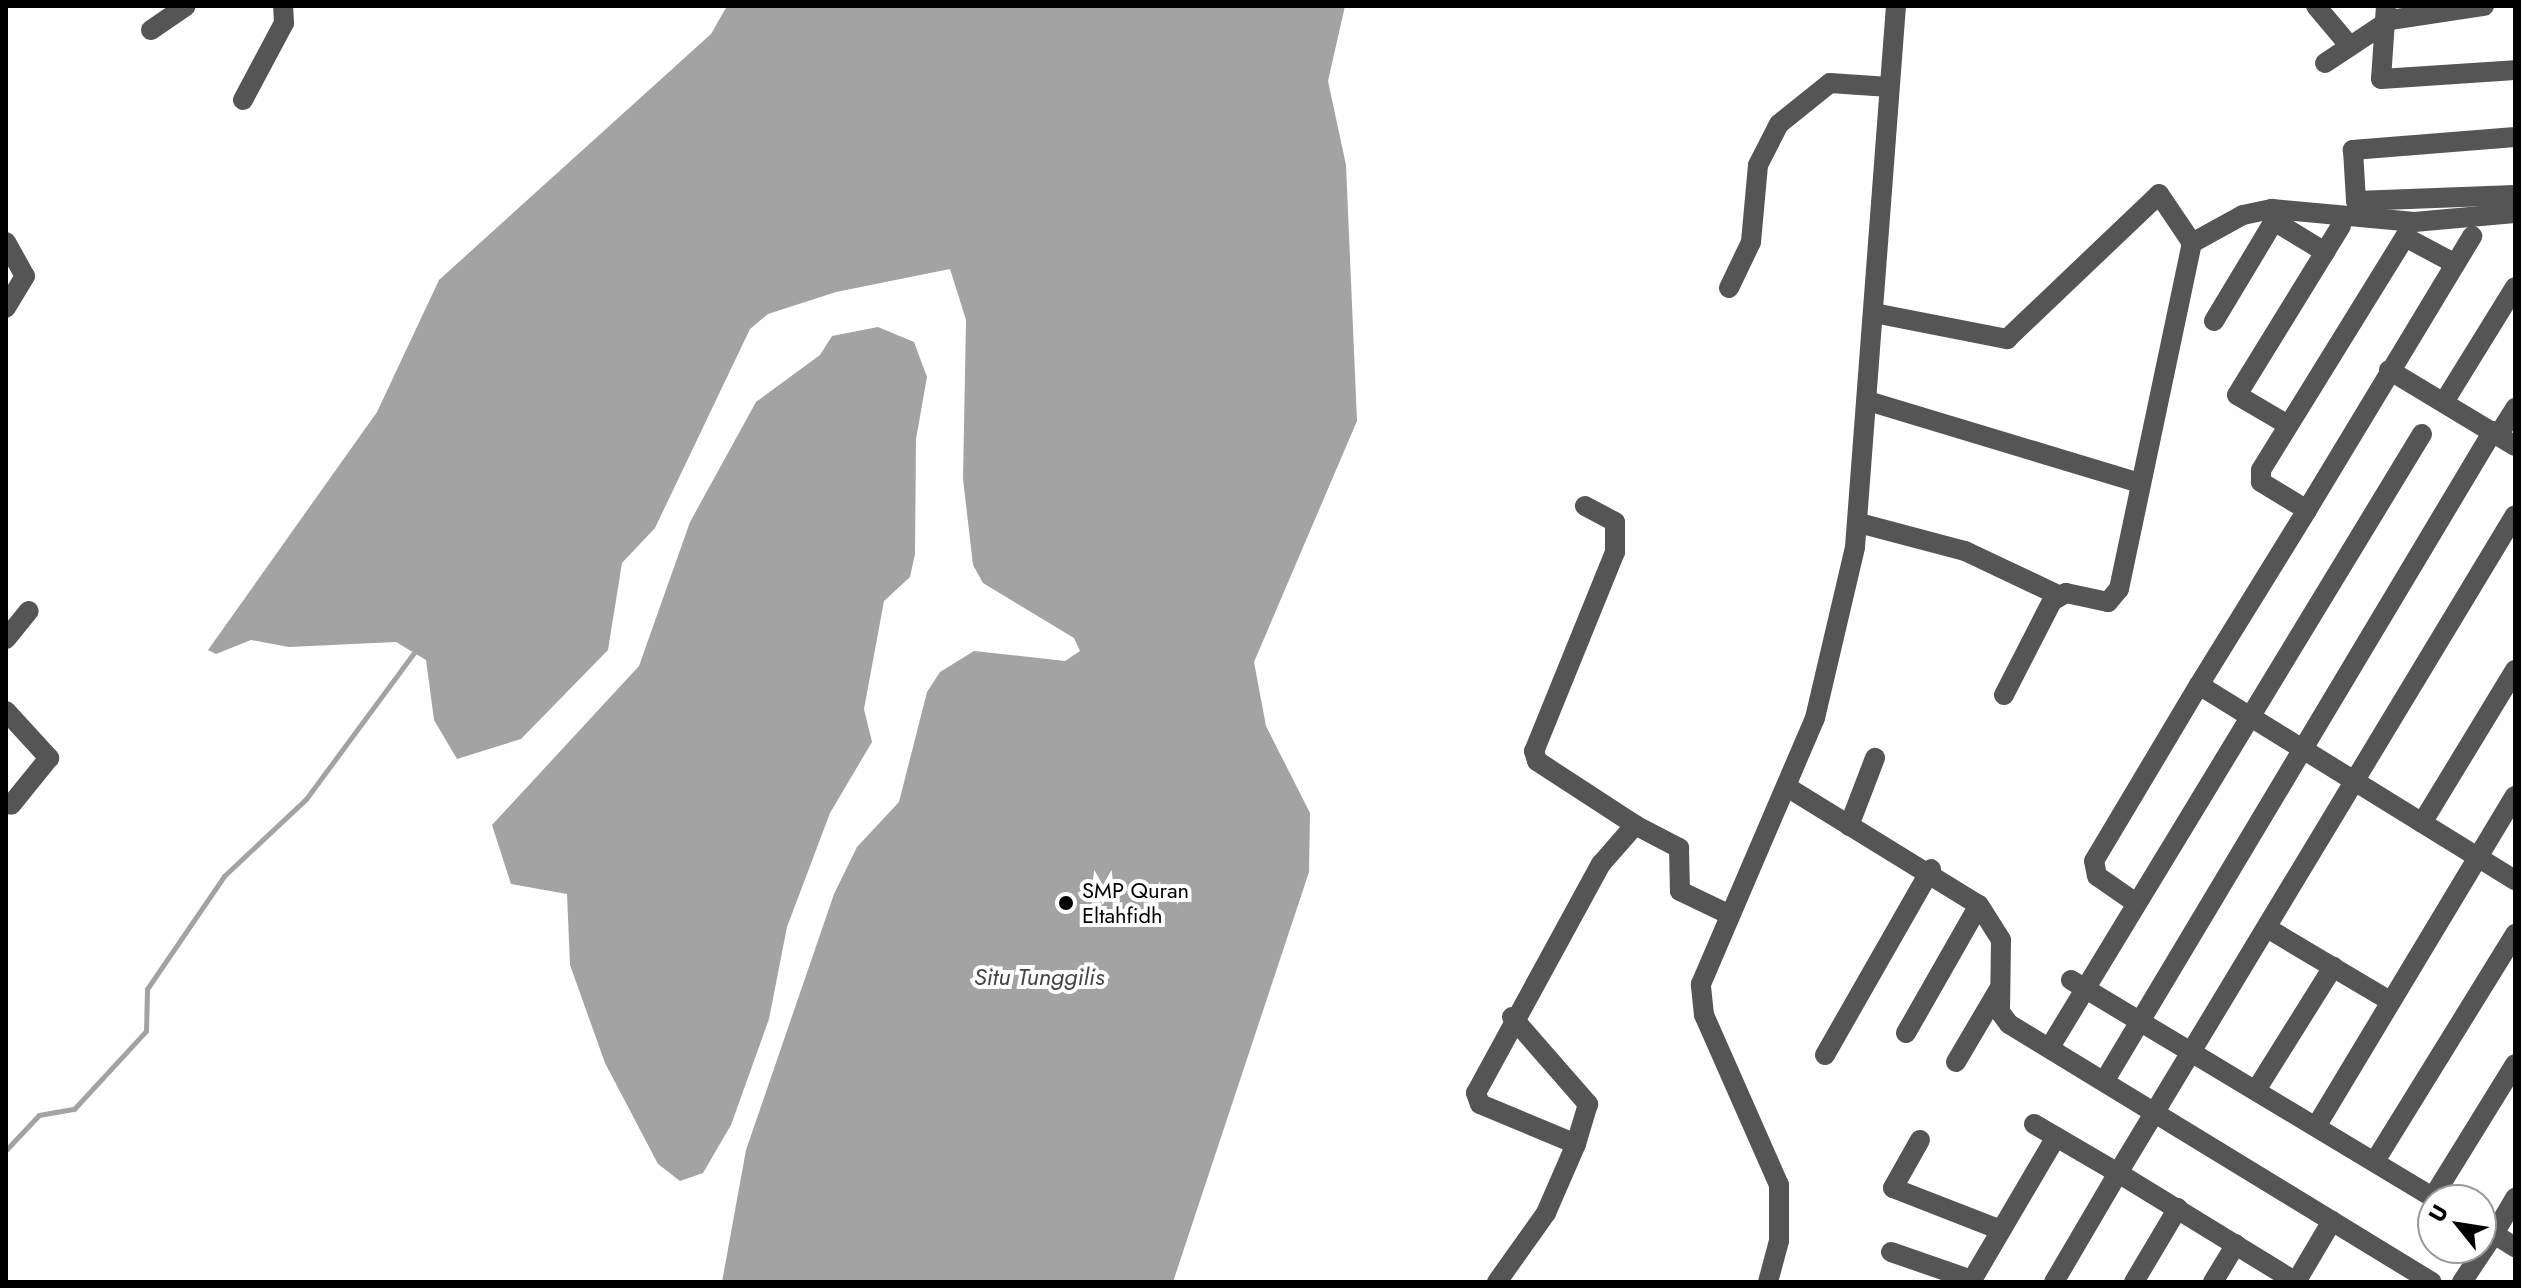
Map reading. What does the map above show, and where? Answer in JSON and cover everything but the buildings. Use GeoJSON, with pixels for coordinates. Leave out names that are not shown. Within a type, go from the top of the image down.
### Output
{"type":"FeatureCollection","features":[{"type":"Feature","properties":{"kind":"street"},"geometry":{"type":"LineString","coordinates":[[151,30],[186,6]]}},
{"type":"Feature","properties":{"kind":"street"},"geometry":{"type":"LineString","coordinates":[[243,100],[284,23],[283,6]]}},
{"type":"Feature","properties":{"kind":"street"},"geometry":{"type":"LineString","coordinates":[[1768,1282],[1779,1241],[1779,1185],[1701,996],[1730,915],[1815,718],[1859,523],[1896,6]]}},
{"type":"Feature","properties":{"kind":"street"},"geometry":{"type":"LineString","coordinates":[[2316,6],[2348,44]]}},
{"type":"Feature","properties":{"kind":"street"},"geometry":{"type":"LineString","coordinates":[[2325,63],[2388,13],[2484,6]]}},
{"type":"Feature","properties":{"kind":"street"},"geometry":{"type":"LineString","coordinates":[[2388,13],[2383,80],[2515,70]]}},
{"type":"Feature","properties":{"kind":"street"},"geometry":{"type":"LineString","coordinates":[[1729,288],[1751,242],[1758,165],[1779,124],[1830,83],[1889,87]]}},
{"type":"Feature","properties":{"kind":"street"},"geometry":{"type":"LineString","coordinates":[[2515,137],[2353,150],[2356,201],[2515,195]]}},
{"type":"Feature","properties":{"kind":"street"},"geometry":{"type":"LineString","coordinates":[[1859,523],[1965,551],[2058,595],[2115,597],[2192,243],[2159,194],[2007,339],[1874,313]]}},
{"type":"Feature","properties":{"kind":"street"},"geometry":{"type":"LineString","coordinates":[[2192,243],[2243,215],[2272,209],[2414,222],[2515,213]]}},
{"type":"Feature","properties":{"kind":"street"},"geometry":{"type":"LineString","coordinates":[[2214,321],[2274,221],[2325,252]]}},
{"type":"Feature","properties":{"kind":"street"},"geometry":{"type":"LineString","coordinates":[[2288,425],[2237,395],[2341,226]]}},
{"type":"Feature","properties":{"kind":"street"},"geometry":{"type":"LineString","coordinates":[[2136,903],[2097,876],[2094,861],[2472,236]]}},
{"type":"Feature","properties":{"kind":"street"},"geometry":{"type":"LineString","coordinates":[[2307,510],[2259,477],[2288,425],[2405,237],[2454,263]]}},
{"type":"Feature","properties":{"kind":"street"},"geometry":{"type":"LineString","coordinates":[[6,242],[25,276],[6,308]]}},
{"type":"Feature","properties":{"kind":"street"},"geometry":{"type":"LineString","coordinates":[[2444,402],[2515,287]]}},
{"type":"Feature","properties":{"kind":"street"},"geometry":{"type":"LineString","coordinates":[[2389,370],[2502,437]]}},
{"type":"Feature","properties":{"kind":"street"},"geometry":{"type":"LineString","coordinates":[[1868,401],[2139,483]]}},
{"type":"Feature","properties":{"kind":"street"},"geometry":{"type":"LineString","coordinates":[[2105,1080],[2303,750],[2502,437],[2515,408]]}},
{"type":"Feature","properties":{"kind":"street"},"geometry":{"type":"LineString","coordinates":[[2050,1047],[2078,984],[2136,903],[2422,434]]}},
{"type":"Feature","properties":{"kind":"street"},"geometry":{"type":"LineString","coordinates":[[1585,506],[1615,522],[1615,552],[1534,751],[1537,761],[1635,825],[1679,848],[1680,891],[1730,915]]}},
{"type":"Feature","properties":{"kind":"street"},"geometry":{"type":"LineString","coordinates":[[2054,1282],[2357,783],[2515,515]]}},
{"type":"Feature","properties":{"kind":"street"},"geometry":{"type":"LineString","coordinates":[[2004,695],[2058,595]]}},
{"type":"Feature","properties":{"kind":"street"},"geometry":{"type":"LineString","coordinates":[[6,639],[29,611]]}},
{"type":"Feature","properties":{"kind":"street"},"geometry":{"type":"LineString","coordinates":[[2422,823],[2515,670]]}},
{"type":"Feature","properties":{"kind":"street"},"geometry":{"type":"LineString","coordinates":[[2199,685],[2515,880]]}},
{"type":"Feature","properties":{"kind":"street"},"geometry":{"type":"LineString","coordinates":[[6,711],[49,758],[8,804]]}},
{"type":"Feature","properties":{"kind":"street"},"geometry":{"type":"LineString","coordinates":[[1849,826],[1875,758]]}},
{"type":"Feature","properties":{"kind":"street"},"geometry":{"type":"LineString","coordinates":[[1787,787],[1849,826],[1931,869],[1979,905],[2001,940],[1999,988],[2003,1019],[2432,1282]]}},
{"type":"Feature","properties":{"kind":"street"},"geometry":{"type":"LineString","coordinates":[[2317,1125],[2515,796]]}},
{"type":"Feature","properties":{"kind":"street"},"geometry":{"type":"LineString","coordinates":[[1576,1144],[1477,1102],[1512,1017],[1601,864],[1635,825]]}},
{"type":"Feature","properties":{"kind":"street"},"geometry":{"type":"LineString","coordinates":[[1825,1055],[1931,869]]}},
{"type":"Feature","properties":{"kind":"street"},"geometry":{"type":"LineString","coordinates":[[1906,1033],[1979,905]]}},
{"type":"Feature","properties":{"kind":"street"},"geometry":{"type":"LineString","coordinates":[[2267,928],[2390,1001]]}},
{"type":"Feature","properties":{"kind":"street"},"geometry":{"type":"LineString","coordinates":[[2375,1161],[2515,934]]}},
{"type":"Feature","properties":{"kind":"street"},"geometry":{"type":"LineString","coordinates":[[2258,1087],[2333,967]]}},
{"type":"Feature","properties":{"kind":"street"},"geometry":{"type":"LineString","coordinates":[[2078,984],[2258,1087],[2417,1188]]}},
{"type":"Feature","properties":{"kind":"street"},"geometry":{"type":"LineString","coordinates":[[1956,1062],[1999,988]]}},
{"type":"Feature","properties":{"kind":"street"},"geometry":{"type":"LineString","coordinates":[[1497,1282],[1546,1213],[1576,1144],[1588,1104],[1512,1017]]}},
{"type":"Feature","properties":{"kind":"street"},"geometry":{"type":"LineString","coordinates":[[2444,1184],[2515,1064]]}},
{"type":"Feature","properties":{"kind":"street"},"geometry":{"type":"LineString","coordinates":[[2034,1124],[2178,1208],[2296,1282],[2332,1221]]}},
{"type":"Feature","properties":{"kind":"street"},"geometry":{"type":"LineString","coordinates":[[1891,1252],[1972,1280],[1982,1278],[2001,1230],[2056,1137]]}},
{"type":"Feature","properties":{"kind":"street"},"geometry":{"type":"LineString","coordinates":[[1920,1140],[1893,1188],[2001,1230]]}},
{"type":"Feature","properties":{"kind":"street"},"geometry":{"type":"LineString","coordinates":[[2497,1219],[2515,1198]]}},
{"type":"Feature","properties":{"kind":"street"},"geometry":{"type":"LineString","coordinates":[[2134,1282],[2178,1208]]}},
{"type":"Feature","properties":{"kind":"street"},"geometry":{"type":"LineString","coordinates":[[2497,1236],[2515,1247]]}},
{"type":"Feature","properties":{"kind":"street"},"geometry":{"type":"LineString","coordinates":[[2213,1282],[2236,1244]]}},
{"type":"Feature","properties":{"kind":"water","name":"Situ Tunggilis"},"geometry":{"type":"Polygon","coordinates":[[[727,6],[1345,6],[1328,81],[1346,165],[1357,421],[1254,662],[1266,726],[1310,813],[1309,872],[1173,1282],[722,1282],[746,1150],[834,894],[857,847],[899,802],[927,692],[940,672],[974,651],[1065,661],[1080,651],[1074,638],[983,583],[973,565],[963,479],[966,320],[950,269],[836,292],[768,314],[750,329],[655,528],[622,563],[608,650],[521,739],[457,759],[434,720],[426,660],[396,642],[289,647],[251,640],[216,654],[208,650],[377,412],[439,280],[711,34],[727,6]]]}},
{"type":"Feature","properties":{"kind":"water"},"geometry":{"type":"Polygon","coordinates":[[[878,327],[914,342],[927,377],[916,439],[915,554],[910,577],[884,601],[864,709],[872,742],[830,813],[787,927],[769,1019],[731,1125],[703,1173],[680,1181],[658,1164],[605,1063],[570,965],[567,894],[511,884],[492,825],[639,666],[690,522],[756,402],[820,355],[832,336],[878,327]]]}},
{"type":"Feature","properties":{"kind":"waterway"},"geometry":{"type":"LineString","coordinates":[[6,1150],[39,1115],[74,1109],[146,1031],[147,989],[224,876],[306,799],[415,651]]}},
{"type":"Feature","properties":{"kind":"place","name":"SMP Quran Eltahfidh"},"geometry":{"type":"Point","coordinates":[1066,903]}}]}
